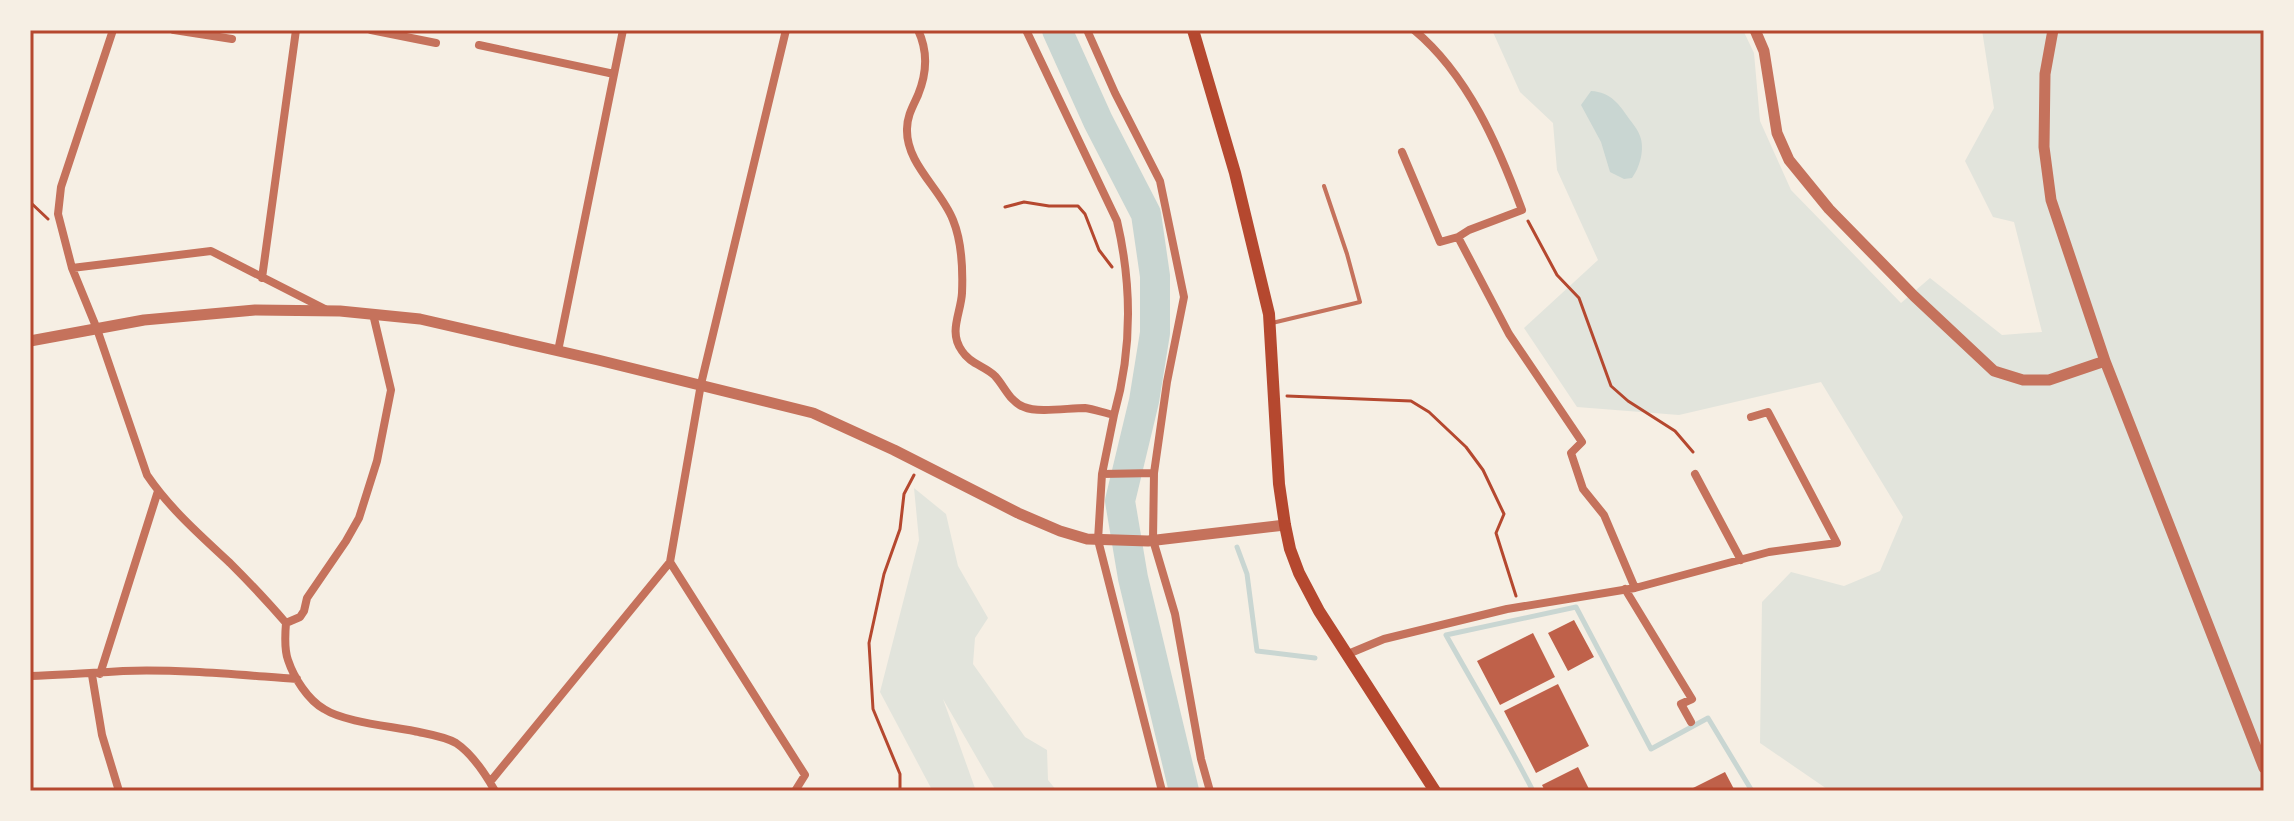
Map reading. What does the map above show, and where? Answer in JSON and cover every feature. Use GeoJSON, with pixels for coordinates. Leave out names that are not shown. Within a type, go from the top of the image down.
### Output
{"type":"FeatureCollection","features":[{"type":"Feature","properties":{"kind":"main road"},"geometry":{"type":"LineString","coordinates":[[1193,30],[1235,173],[1270,324],[1279,484],[1290,549],[1306,589],[1435,791]]}},
{"type":"Feature","properties":{"kind":"street"},"geometry":{"type":"LineString","coordinates":[[113,30],[61,187],[58,214],[72,268],[97,329],[144,465],[158,491],[286,623],[287,659],[312,701],[326,711],[353,719],[437,736],[455,743],[492,787],[670,562],[701,384],[786,30]]}},
{"type":"Feature","properties":{"kind":"street"},"geometry":{"type":"LineString","coordinates":[[174,30],[232,39]]}},
{"type":"Feature","properties":{"kind":"street"},"geometry":{"type":"LineString","coordinates":[[262,278],[296,30]]}},
{"type":"Feature","properties":{"kind":"street"},"geometry":{"type":"LineString","coordinates":[[371,30],[436,43]]}},
{"type":"Feature","properties":{"kind":"street"},"geometry":{"type":"LineString","coordinates":[[558,351],[623,30]]}},
{"type":"Feature","properties":{"kind":"street"},"geometry":{"type":"LineString","coordinates":[[918,30],[926,65],[924,80],[909,113],[907,130],[915,159],[945,205],[959,239],[962,296],[955,327],[956,340],[970,361],[995,376],[1015,403],[1027,409],[1089,408],[1114,415]]}},
{"type":"Feature","properties":{"kind":"street"},"geometry":{"type":"LineString","coordinates":[[1026,30],[1117,221],[1125,254],[1128,315],[1126,361],[1102,474],[1103,540],[1162,791]]}},
{"type":"Feature","properties":{"kind":"street"},"geometry":{"type":"LineString","coordinates":[[1087,30],[1160,181],[1184,297],[1167,382],[1154,473],[1150,540],[1175,614],[1201,759],[1210,791]]}},
{"type":"Feature","properties":{"kind":"street"},"geometry":{"type":"LineString","coordinates":[[1402,152],[1440,242],[1522,210],[1504,165],[1465,88],[1444,58],[1414,30]]}},
{"type":"Feature","properties":{"kind":"street"},"geometry":{"type":"LineString","coordinates":[[1755,30],[1764,51],[1777,133],[1789,160],[1829,209],[1994,371],[2023,380],[2049,380],[2105,361]]}},
{"type":"Feature","properties":{"kind":"street"},"geometry":{"type":"LineString","coordinates":[[2053,30],[2045,74],[2044,147],[2051,200],[2105,361],[2264,768]]}},
{"type":"Feature","properties":{"kind":"street"},"geometry":{"type":"LineString","coordinates":[[479,45],[614,74]]}},
{"type":"Feature","properties":{"kind":"street"},"geometry":{"type":"LineString","coordinates":[[1458,237],[1509,334],[1582,442],[1571,453],[1583,489],[1604,515],[1630,589],[1692,699],[1681,704],[1691,722]]}},
{"type":"Feature","properties":{"kind":"street"},"geometry":{"type":"LineString","coordinates":[[72,268],[211,251],[328,310]]}},
{"type":"Feature","properties":{"kind":"street"},"geometry":{"type":"LineString","coordinates":[[30,341],[144,320],[255,310],[328,310],[420,319],[813,413],[1018,513],[1087,539],[1150,540],[1285,525]]}},
{"type":"Feature","properties":{"kind":"street"},"geometry":{"type":"LineString","coordinates":[[286,623],[300,617],[307,598],[359,518],[377,461],[391,390],[373,314]]}},
{"type":"Feature","properties":{"kind":"street"},"geometry":{"type":"LineString","coordinates":[[1348,654],[1384,639],[1519,608],[1630,589],[1769,552],[1837,543],[1768,412],[1751,417]]}},
{"type":"Feature","properties":{"kind":"street"},"geometry":{"type":"LineString","coordinates":[[1102,474],[1154,473]]}},
{"type":"Feature","properties":{"kind":"street"},"geometry":{"type":"LineString","coordinates":[[1695,474],[1741,560]]}},
{"type":"Feature","properties":{"kind":"street"},"geometry":{"type":"LineString","coordinates":[[119,791],[102,735],[96,674],[158,491]]}},
{"type":"Feature","properties":{"kind":"street"},"geometry":{"type":"LineString","coordinates":[[670,562],[805,775],[795,791]]}},
{"type":"Feature","properties":{"kind":"street"},"geometry":{"type":"LineString","coordinates":[[30,676],[123,671],[297,679]]}},
{"type":"Feature","properties":{"kind":"lane"},"geometry":{"type":"LineString","coordinates":[[1270,324],[1360,302],[1324,186]]}},
{"type":"Feature","properties":{"kind":"path"},"geometry":{"type":"LineString","coordinates":[[30,202],[49,220],[60,222]]}},
{"type":"Feature","properties":{"kind":"path"},"geometry":{"type":"LineString","coordinates":[[1005,207],[1024,202],[1078,206],[1085,214],[1099,250],[1111,267]]}},
{"type":"Feature","properties":{"kind":"path"},"geometry":{"type":"LineString","coordinates":[[1522,210],[1557,275],[1579,298],[1611,386],[1628,401],[1675,431],[1693,452]]}},
{"type":"Feature","properties":{"kind":"path"},"geometry":{"type":"LineString","coordinates":[[1275,396],[1411,401],[1437,419],[1466,447],[1483,470],[1504,514],[1496,533],[1519,608]]}},
{"type":"Feature","properties":{"kind":"path"},"geometry":{"type":"LineString","coordinates":[[900,791],[900,774],[873,709],[869,643],[884,574],[900,529],[904,494],[920,463]]}},
{"type":"Feature","properties":{"kind":"shaded area"},"geometry":{"type":"Polygon","coordinates":[[[1492,30],[1743,30],[1754,53],[1760,121],[1791,190],[1901,303],[1930,278],[2002,335],[2042,332],[2014,222],[1993,217],[1965,161],[1994,108],[1982,30],[2264,30],[2264,791],[1830,791],[1760,743],[1762,602],[1791,572],[1844,586],[1880,571],[1903,517],[1821,382],[1679,415],[1577,407],[1524,328],[1598,260],[1557,170],[1553,123],[1520,92],[1492,30]]]}},
{"type":"Feature","properties":{"kind":"shaded area"},"geometry":{"type":"Polygon","coordinates":[[[1591,91],[1614,100],[1639,134],[1641,158],[1632,178],[1624,179],[1610,172],[1601,142],[1581,105],[1591,91]]]}},
{"type":"Feature","properties":{"kind":"shaded area"},"geometry":{"type":"Polygon","coordinates":[[[914,488],[946,514],[958,566],[988,618],[975,638],[973,664],[1025,737],[1047,750],[1048,780],[1057,791],[996,791],[943,699],[976,791],[930,791],[880,692],[919,540],[914,488]]]}},
{"type":"Feature","properties":{"kind":"building"},"geometry":{"type":"Polygon","coordinates":[[[1574,620],[1594,657],[1568,671],[1548,633],[1574,620]]]}},
{"type":"Feature","properties":{"kind":"building"},"geometry":{"type":"Polygon","coordinates":[[[1533,633],[1555,677],[1500,705],[1477,661],[1533,633]]]}},
{"type":"Feature","properties":{"kind":"building"},"geometry":{"type":"Polygon","coordinates":[[[1558,684],[1589,746],[1536,773],[1504,711],[1558,684]]]}},
{"type":"Feature","properties":{"kind":"building"},"geometry":{"type":"Polygon","coordinates":[[[1578,767],[1590,791],[1545,791],[1542,785],[1578,767]]]}},
{"type":"Feature","properties":{"kind":"building"},"geometry":{"type":"Polygon","coordinates":[[[1725,772],[1735,791],[1687,791],[1725,772]]]}},
{"type":"Feature","properties":{"kind":"waterway"},"geometry":{"type":"LineString","coordinates":[[1057,30],[1098,121],[1146,214],[1155,276],[1155,333],[1144,401],[1120,501],[1133,578],[1184,791]]}},
{"type":"Feature","properties":{"kind":"waterway"},"geometry":{"type":"LineString","coordinates":[[1237,547],[1247,574],[1257,651],[1315,658]]}},
{"type":"Feature","properties":{"kind":"waterway"},"geometry":{"type":"LineString","coordinates":[[1533,791],[1446,635],[1576,607],[1651,749],[1708,718],[1752,791]]}}]}
